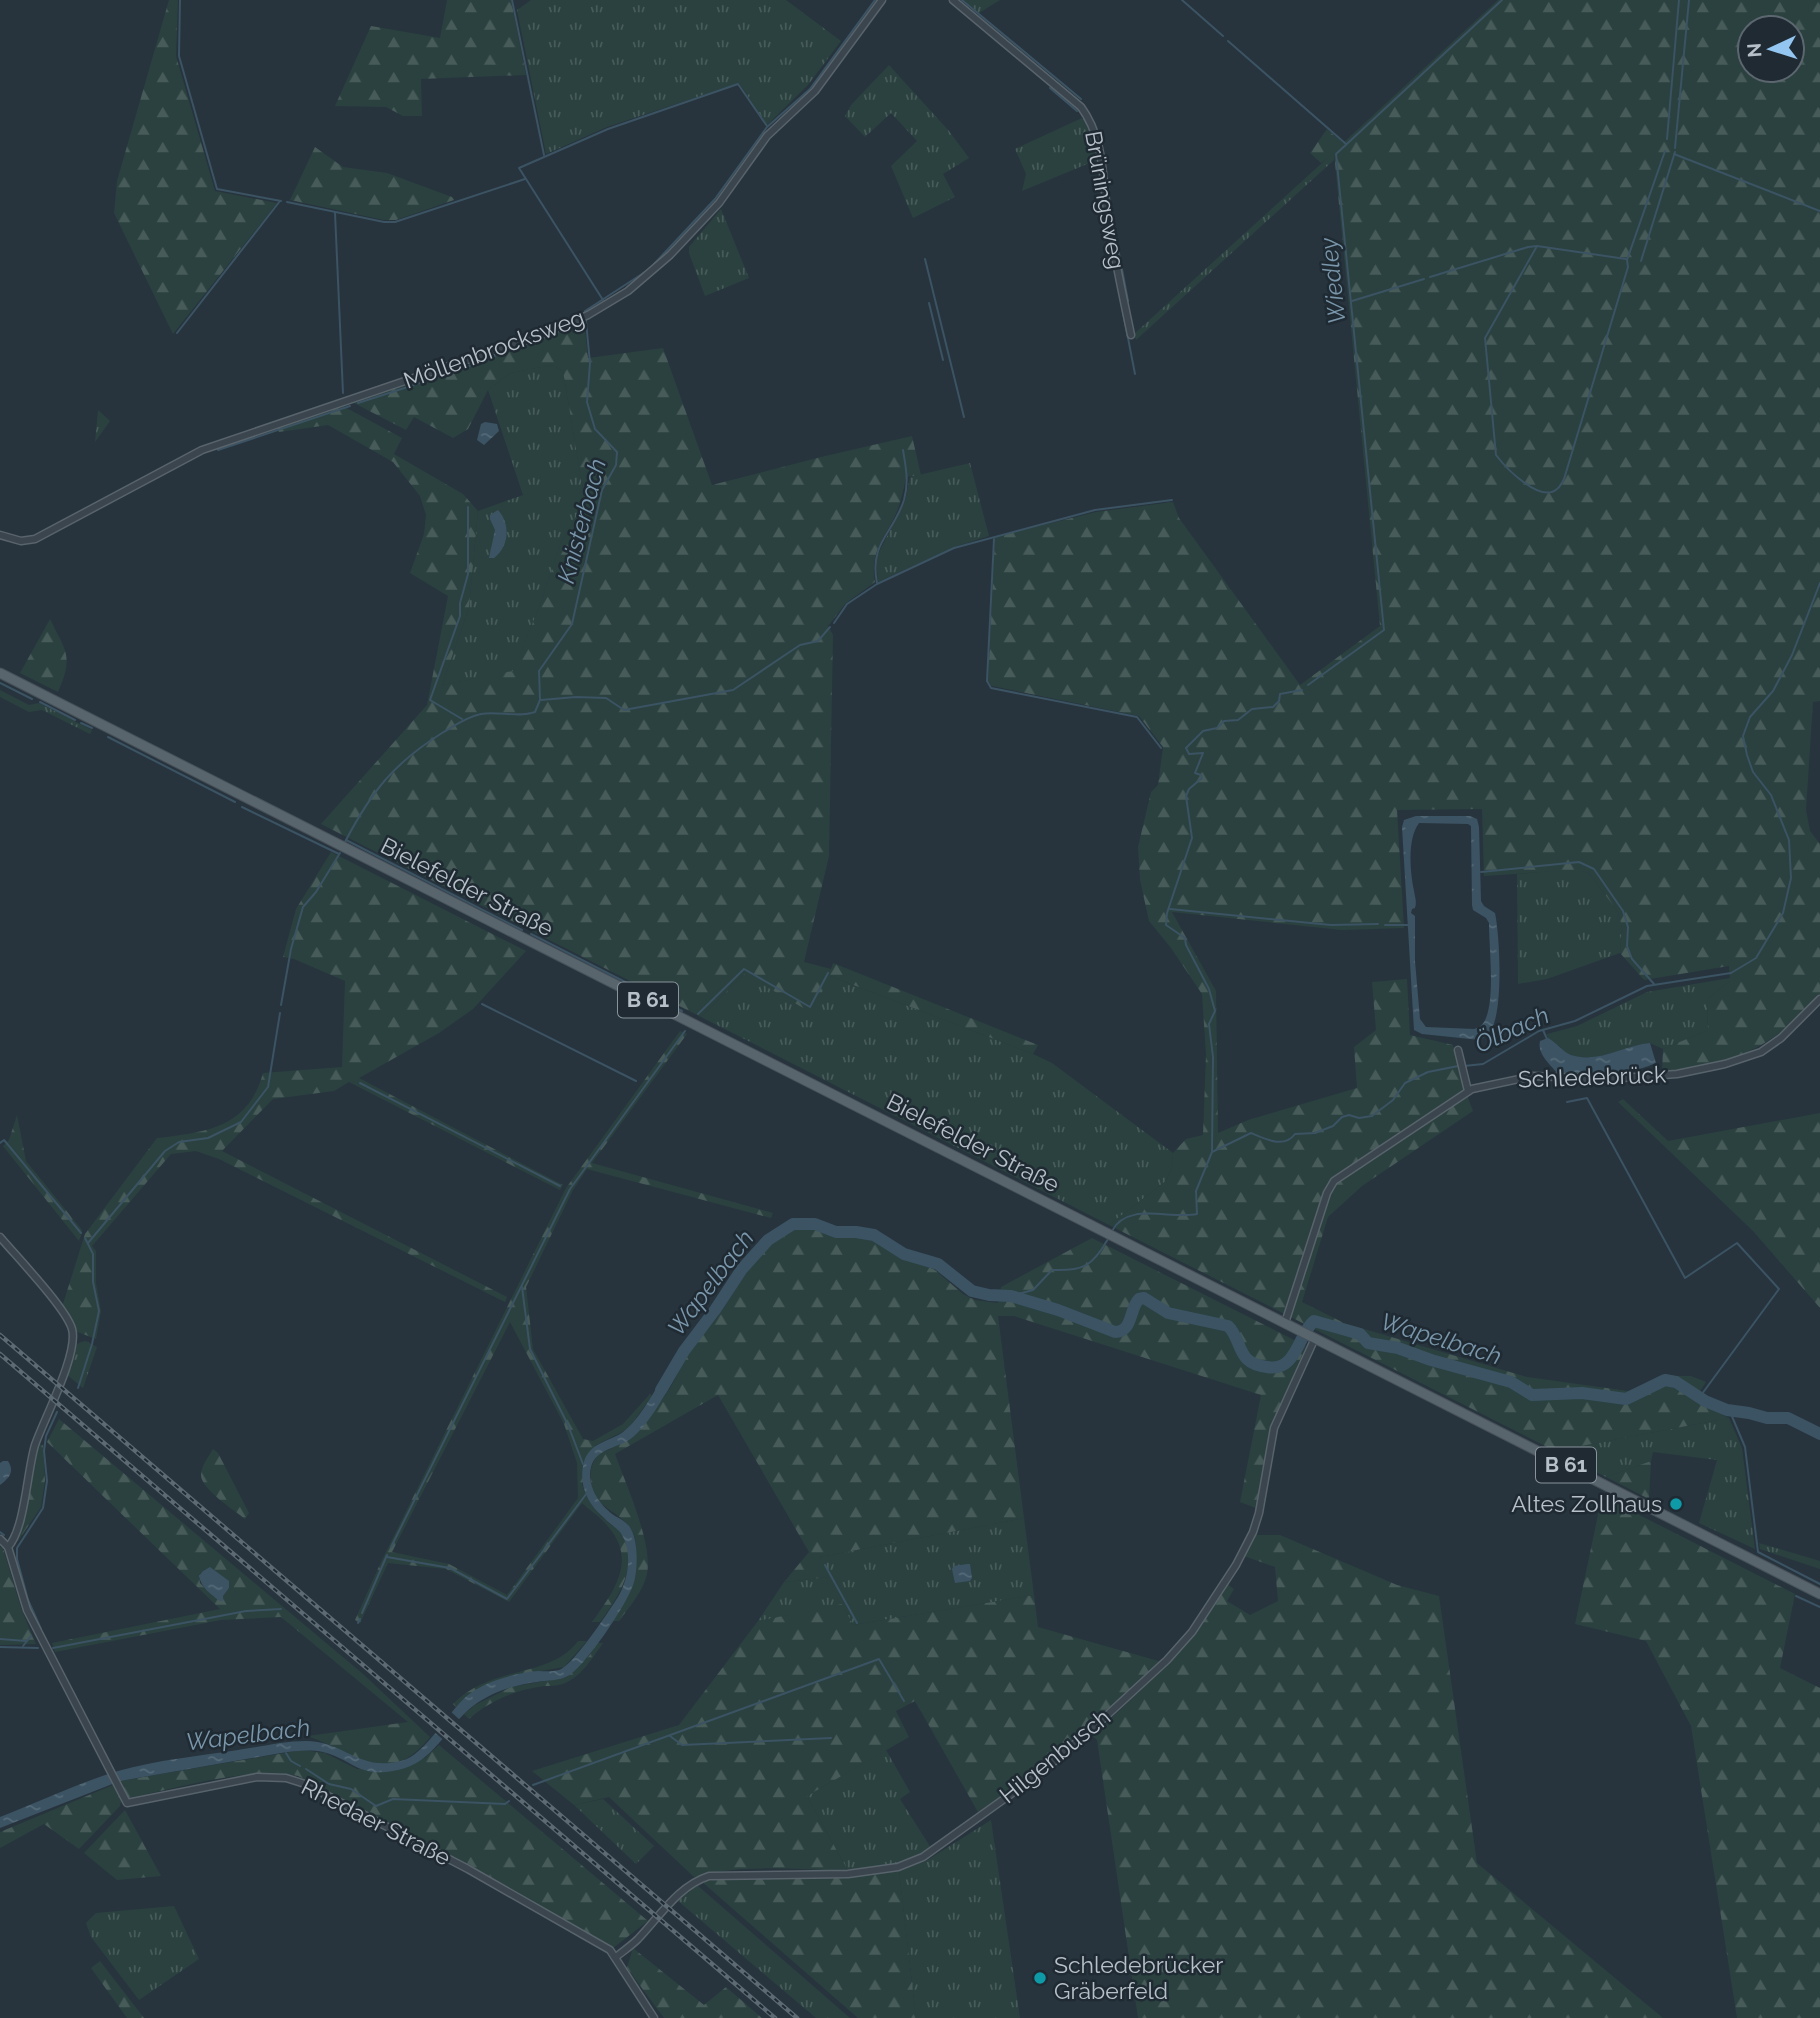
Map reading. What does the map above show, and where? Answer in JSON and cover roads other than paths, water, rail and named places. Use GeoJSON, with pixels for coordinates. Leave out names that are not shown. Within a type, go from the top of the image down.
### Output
{"type":"FeatureCollection","features":[{"type":"Feature","properties":{"kind":"main road","name":"Bielefelder Straße"},"geometry":{"type":"LineString","coordinates":[[0,673],[1820,1594]]}},
{"type":"Feature","properties":{"kind":"street","name":"Möllenbrocksweg"},"geometry":{"type":"LineString","coordinates":[[0,535],[21,541],[35,539],[202,450],[543,334],[586,316],[650,274],[682,243],[719,203],[767,136],[815,91],[882,0]]}},
{"type":"Feature","properties":{"kind":"street","name":"Brüningsweg"},"geometry":{"type":"LineString","coordinates":[[953,0],[1081,107],[1092,122],[1101,153],[1108,216],[1131,335]]}},
{"type":"Feature","properties":{"kind":"street","name":"Schledebrück"},"geometry":{"type":"LineString","coordinates":[[1285,1323],[1327,1193],[1334,1181],[1468,1091],[1514,1078],[1533,1076],[1602,1079],[1677,1074],[1725,1064],[1761,1052],[1781,1038],[1820,999]]}},
{"type":"Feature","properties":{"kind":"street"},"geometry":{"type":"LineString","coordinates":[[1458,1050],[1468,1091]]}},
{"type":"Feature","properties":{"kind":"street"},"geometry":{"type":"LineString","coordinates":[[0,1237],[70,1323],[73,1335],[65,1369],[32,1453],[18,1528],[8,1547]]}},
{"type":"Feature","properties":{"kind":"street","name":"Hilgenbusch"},"geometry":{"type":"LineString","coordinates":[[616,1957],[636,1941],[695,1880],[709,1876],[848,1874],[898,1867],[923,1857],[1039,1774],[1091,1730],[1167,1660],[1192,1632],[1236,1565],[1253,1532],[1259,1513],[1274,1428],[1313,1337]]}},
{"type":"Feature","properties":{"kind":"street","name":"Rhedaer Straße"},"geometry":{"type":"LineString","coordinates":[[0,1539],[8,1547],[27,1610],[127,1803],[257,1777],[298,1781],[468,1869],[610,1950],[654,2018]]}},
{"type":"Feature","properties":{"kind":"water"},"geometry":{"type":"Polygon","coordinates":[[[481,424],[497,424],[499,431],[484,445],[477,440],[481,424]]]}},
{"type":"Feature","properties":{"kind":"water"},"geometry":{"type":"Polygon","coordinates":[[[498,510],[505,522],[505,542],[494,558],[489,558],[495,530],[490,515],[498,510]]]}},
{"type":"Feature","properties":{"kind":"water"},"geometry":{"type":"Polygon","coordinates":[[[1416,816],[1470,816],[1477,819],[1481,901],[1495,913],[1499,972],[1495,1018],[1491,1030],[1480,1040],[1422,1034],[1414,1030],[1402,827],[1404,820],[1416,816]],[[1419,823],[1411,847],[1416,903],[1411,913],[1415,916],[1415,961],[1420,1019],[1426,1027],[1474,1029],[1484,1022],[1489,1009],[1489,923],[1473,910],[1471,826],[1419,823]]]}},
{"type":"Feature","properties":{"kind":"water"},"geometry":{"type":"Polygon","coordinates":[[[1548,1038],[1568,1054],[1581,1057],[1601,1056],[1650,1043],[1656,1063],[1608,1074],[1557,1073],[1540,1050],[1540,1041],[1548,1038]]]}},
{"type":"Feature","properties":{"kind":"water"},"geometry":{"type":"Polygon","coordinates":[[[664,1375],[673,1381],[644,1426],[628,1441],[598,1456],[591,1467],[592,1488],[599,1501],[609,1512],[624,1521],[633,1534],[636,1570],[631,1591],[616,1617],[585,1660],[568,1676],[520,1685],[487,1697],[464,1714],[421,1760],[398,1770],[365,1770],[334,1755],[318,1751],[281,1753],[120,1781],[0,1828],[0,1817],[103,1776],[163,1761],[306,1741],[319,1742],[374,1763],[401,1761],[419,1751],[460,1702],[475,1690],[510,1676],[556,1671],[565,1666],[590,1637],[618,1597],[628,1564],[627,1547],[620,1532],[598,1512],[585,1493],[582,1470],[586,1456],[594,1447],[620,1434],[633,1423],[664,1375]]]}},
{"type":"Feature","properties":{"kind":"water"},"geometry":{"type":"Polygon","coordinates":[[[8,1461],[11,1472],[0,1485],[0,1463],[8,1461]]]}},
{"type":"Feature","properties":{"kind":"water"},"geometry":{"type":"Polygon","coordinates":[[[970,1564],[970,1581],[955,1583],[952,1569],[954,1566],[970,1564]]]}},
{"type":"Feature","properties":{"kind":"water"},"geometry":{"type":"Polygon","coordinates":[[[210,1567],[229,1581],[223,1601],[210,1593],[200,1580],[199,1576],[210,1567]]]}},
{"type":"Feature","properties":{"kind":"waterway"},"geometry":{"type":"LineString","coordinates":[[180,0],[179,56],[217,189],[281,201]]}},
{"type":"Feature","properties":{"kind":"waterway"},"geometry":{"type":"LineString","coordinates":[[512,0],[544,155]]}},
{"type":"Feature","properties":{"kind":"waterway","name":"Knisterbach"},"geometry":{"type":"LineString","coordinates":[[654,264],[715,199],[767,127],[810,89],[875,0]]}},
{"type":"Feature","properties":{"kind":"waterway"},"geometry":{"type":"LineString","coordinates":[[962,0],[1081,99]]}},
{"type":"Feature","properties":{"kind":"waterway"},"geometry":{"type":"LineString","coordinates":[[1182,0],[1223,36]]}},
{"type":"Feature","properties":{"kind":"waterway","name":"Wiedley"},"geometry":{"type":"LineString","coordinates":[[1308,685],[1384,630],[1336,154],[1502,0]]}},
{"type":"Feature","properties":{"kind":"waterway"},"geometry":{"type":"LineString","coordinates":[[1667,139],[1679,0]]}},
{"type":"Feature","properties":{"kind":"waterway"},"geometry":{"type":"LineString","coordinates":[[1675,148],[1689,0]]}},
{"type":"Feature","properties":{"kind":"waterway"},"geometry":{"type":"LineString","coordinates":[[1228,41],[1346,144]]}},
{"type":"Feature","properties":{"kind":"waterway"},"geometry":{"type":"LineString","coordinates":[[603,300],[519,168],[608,129],[738,84],[767,126]]}},
{"type":"Feature","properties":{"kind":"waterway"},"geometry":{"type":"LineString","coordinates":[[1050,88],[1077,111]]}},
{"type":"Feature","properties":{"kind":"waterway"},"geometry":{"type":"LineString","coordinates":[[1084,119],[1090,129]]}},
{"type":"Feature","properties":{"kind":"waterway"},"geometry":{"type":"LineString","coordinates":[[1537,246],[1485,338],[1496,455],[1524,482],[1542,492],[1550,492],[1558,488],[1564,479],[1628,267],[1627,260],[1665,151]]}},
{"type":"Feature","properties":{"kind":"waterway"},"geometry":{"type":"LineString","coordinates":[[1641,261],[1675,152]]}},
{"type":"Feature","properties":{"kind":"waterway"},"geometry":{"type":"LineString","coordinates":[[1674,154],[1820,211]]}},
{"type":"Feature","properties":{"kind":"waterway"},"geometry":{"type":"LineString","coordinates":[[1098,158],[1110,246]]}},
{"type":"Feature","properties":{"kind":"waterway"},"geometry":{"type":"LineString","coordinates":[[287,202],[395,222],[525,179]]}},
{"type":"Feature","properties":{"kind":"waterway"},"geometry":{"type":"LineString","coordinates":[[177,333],[280,201]]}},
{"type":"Feature","properties":{"kind":"waterway"},"geometry":{"type":"LineString","coordinates":[[1110,206],[1128,301]]}},
{"type":"Feature","properties":{"kind":"waterway"},"geometry":{"type":"LineString","coordinates":[[335,213],[343,393]]}},
{"type":"Feature","properties":{"kind":"waterway"},"geometry":{"type":"LineString","coordinates":[[1430,277],[1537,246],[1626,259]]}},
{"type":"Feature","properties":{"kind":"waterway"},"geometry":{"type":"LineString","coordinates":[[925,259],[964,417]]}},
{"type":"Feature","properties":{"kind":"waterway","name":"Knisterbach"},"geometry":{"type":"LineString","coordinates":[[345,842],[374,793],[397,767],[425,744],[476,715],[535,712],[540,700],[539,671],[572,624],[602,490],[616,465],[617,452],[595,429],[587,402],[590,363],[585,311],[645,272]]}},
{"type":"Feature","properties":{"kind":"waterway"},"geometry":{"type":"LineString","coordinates":[[1116,276],[1135,374]]}},
{"type":"Feature","properties":{"kind":"waterway"},"geometry":{"type":"LineString","coordinates":[[1352,301],[1424,279]]}},
{"type":"Feature","properties":{"kind":"waterway"},"geometry":{"type":"LineString","coordinates":[[929,303],[943,360]]}},
{"type":"Feature","properties":{"kind":"waterway"},"geometry":{"type":"LineString","coordinates":[[358,403],[451,373],[584,321]]}},
{"type":"Feature","properties":{"kind":"waterway"},"geometry":{"type":"LineString","coordinates":[[218,450],[350,406]]}},
{"type":"Feature","properties":{"kind":"waterway"},"geometry":{"type":"LineString","coordinates":[[877,583],[875,569],[879,548],[906,493],[903,450]]}},
{"type":"Feature","properties":{"kind":"waterway"},"geometry":{"type":"LineString","coordinates":[[834,623],[847,604],[877,584],[954,548],[1095,510],[1172,500]]}},
{"type":"Feature","properties":{"kind":"waterway"},"geometry":{"type":"LineString","coordinates":[[462,719],[430,700],[460,616],[460,603],[468,574],[468,507]]}},
{"type":"Feature","properties":{"kind":"waterway"},"geometry":{"type":"LineString","coordinates":[[994,539],[987,681],[991,688],[1137,717],[1161,748]]}},
{"type":"Feature","properties":{"kind":"waterway","name":"Ölbach"},"geometry":{"type":"LineString","coordinates":[[1464,1066],[1483,1064],[1539,1031],[1575,1021],[1647,986],[1731,973],[1756,958],[1783,913],[1791,878],[1789,840],[1771,795],[1753,772],[1743,736],[1750,717],[1773,691],[1792,655],[1820,583]]}},
{"type":"Feature","properties":{"kind":"waterway"},"geometry":{"type":"LineString","coordinates":[[541,700],[606,698],[624,710],[733,690],[800,645],[818,641],[830,627]]}},
{"type":"Feature","properties":{"kind":"waterway"},"geometry":{"type":"LineString","coordinates":[[0,683],[32,699]]}},
{"type":"Feature","properties":{"kind":"waterway"},"geometry":{"type":"LineString","coordinates":[[1212,1151],[1213,1057],[1209,1024],[1215,1011],[1209,989],[1185,938],[1166,925],[1167,913],[1192,838],[1186,796],[1189,789],[1202,778],[1195,773],[1203,753],[1189,754],[1186,748],[1203,731],[1217,728],[1224,721],[1238,720],[1252,709],[1273,707],[1279,701],[1280,694],[1302,690]]}},
{"type":"Feature","properties":{"kind":"waterway"},"geometry":{"type":"LineString","coordinates":[[40,702],[75,720]]}},
{"type":"Feature","properties":{"kind":"waterway"},"geometry":{"type":"LineString","coordinates":[[81,723],[92,728]]}},
{"type":"Feature","properties":{"kind":"waterway"},"geometry":{"type":"LineString","coordinates":[[108,737],[235,802]]}},
{"type":"Feature","properties":{"kind":"waterway"},"geometry":{"type":"LineString","coordinates":[[242,807],[339,854]]}},
{"type":"Feature","properties":{"kind":"waterway"},"geometry":{"type":"LineString","coordinates":[[346,840],[522,930]]}},
{"type":"Feature","properties":{"kind":"waterway","name":"Knisterbach"},"geometry":{"type":"LineString","coordinates":[[281,1005],[291,949],[303,907],[316,892],[340,853]]}},
{"type":"Feature","properties":{"kind":"waterway"},"geometry":{"type":"LineString","coordinates":[[1481,872],[1579,862],[1594,869],[1623,911],[1628,927],[1627,946],[1632,959],[1654,984]]}},
{"type":"Feature","properties":{"kind":"waterway"},"geometry":{"type":"LineString","coordinates":[[1170,909],[1331,925],[1378,924]]}},
{"type":"Feature","properties":{"kind":"waterway"},"geometry":{"type":"LineString","coordinates":[[1385,925],[1408,925]]}},
{"type":"Feature","properties":{"kind":"waterway"},"geometry":{"type":"LineString","coordinates":[[531,934],[682,1011]]}},
{"type":"Feature","properties":{"kind":"waterway"},"geometry":{"type":"LineString","coordinates":[[698,1014],[744,969],[810,1007],[828,973]]}},
{"type":"Feature","properties":{"kind":"waterway"},"geometry":{"type":"LineString","coordinates":[[482,1004],[636,1081]]}},
{"type":"Feature","properties":{"kind":"waterway","name":"Knisterbach"},"geometry":{"type":"LineString","coordinates":[[88,1243],[165,1151],[179,1142],[208,1138],[241,1122],[268,1087],[280,1013]]}},
{"type":"Feature","properties":{"kind":"waterway"},"geometry":{"type":"LineString","coordinates":[[1543,1030],[1547,1039]]}},
{"type":"Feature","properties":{"kind":"waterway"},"geometry":{"type":"LineString","coordinates":[[391,1547],[570,1189],[685,1031]]}},
{"type":"Feature","properties":{"kind":"waterway","name":"Ölbach"},"geometry":{"type":"LineString","coordinates":[[1112,1231],[1119,1222],[1139,1214],[1197,1214],[1196,1191],[1212,1152],[1251,1133],[1280,1142],[1291,1139],[1295,1134],[1315,1133],[1333,1126],[1342,1117],[1349,1115],[1359,1118],[1372,1116],[1393,1100],[1405,1083],[1428,1072],[1458,1066]]}},
{"type":"Feature","properties":{"kind":"waterway"},"geometry":{"type":"LineString","coordinates":[[360,1083],[560,1186]]}},
{"type":"Feature","properties":{"kind":"waterway"},"geometry":{"type":"LineString","coordinates":[[1567,1102],[1587,1098],[1685,1278],[1737,1243],[1779,1289],[1699,1398]]}},
{"type":"Feature","properties":{"kind":"waterway"},"geometry":{"type":"LineString","coordinates":[[0,1143],[4,1140],[81,1233]]}},
{"type":"Feature","properties":{"kind":"waterway","name":"Wapelbach"},"geometry":{"type":"LineString","coordinates":[[661,1390],[684,1351],[742,1269],[768,1240],[793,1224],[815,1224],[836,1232],[874,1235],[904,1254],[938,1264],[972,1291],[1011,1296],[1058,1310],[1115,1332],[1125,1328],[1136,1303],[1144,1298],[1168,1313],[1228,1326],[1247,1359],[1261,1366],[1277,1367],[1285,1364],[1314,1321],[1360,1334],[1368,1343],[1398,1348],[1511,1382],[1532,1395],[1582,1393],[1626,1399],[1665,1380],[1676,1382],[1705,1401],[1727,1410],[1767,1418],[1788,1418],[1820,1434]]}},
{"type":"Feature","properties":{"kind":"waterway","name":"Knisterbach"},"geometry":{"type":"LineString","coordinates":[[78,1388],[99,1311],[93,1282],[93,1254],[85,1238]]}},
{"type":"Feature","properties":{"kind":"waterway","name":"Ölbach"},"geometry":{"type":"LineString","coordinates":[[1011,1296],[1033,1290],[1052,1270],[1072,1270],[1086,1265],[1097,1256],[1108,1239]]}},
{"type":"Feature","properties":{"kind":"waterway"},"geometry":{"type":"LineString","coordinates":[[522,1287],[530,1349],[568,1425],[583,1464]]}},
{"type":"Feature","properties":{"kind":"waterway"},"geometry":{"type":"LineString","coordinates":[[1727,1410],[1745,1447],[1758,1552],[1820,1584]]}},
{"type":"Feature","properties":{"kind":"waterway","name":"Knisterbach"},"geometry":{"type":"LineString","coordinates":[[41,1629],[28,1600],[17,1559],[17,1548],[43,1508],[47,1481],[44,1451],[46,1436],[57,1412]]}},
{"type":"Feature","properties":{"kind":"waterway"},"geometry":{"type":"LineString","coordinates":[[387,1557],[450,1568],[507,1599],[587,1493]]}},
{"type":"Feature","properties":{"kind":"waterway"},"geometry":{"type":"LineString","coordinates":[[0,1532],[4,1535]]}},
{"type":"Feature","properties":{"kind":"waterway"},"geometry":{"type":"LineString","coordinates":[[362,1613],[387,1555]]}},
{"type":"Feature","properties":{"kind":"waterway"},"geometry":{"type":"LineString","coordinates":[[825,1565],[857,1623]]}},
{"type":"Feature","properties":{"kind":"waterway"},"geometry":{"type":"LineString","coordinates":[[1796,1596],[1820,1607]]}},
{"type":"Feature","properties":{"kind":"waterway"},"geometry":{"type":"LineString","coordinates":[[53,1648],[246,1611],[281,1609]]}},
{"type":"Feature","properties":{"kind":"waterway"},"geometry":{"type":"LineString","coordinates":[[358,1623],[360,1619]]}},
{"type":"Feature","properties":{"kind":"waterway","name":"Knisterbach"},"geometry":{"type":"LineString","coordinates":[[23,1646],[31,1636]]}},
{"type":"Feature","properties":{"kind":"waterway"},"geometry":{"type":"LineString","coordinates":[[0,1639],[26,1641]]}},
{"type":"Feature","properties":{"kind":"waterway","name":"Knisterbach"},"geometry":{"type":"LineString","coordinates":[[0,1647],[38,1648]]}},
{"type":"Feature","properties":{"kind":"waterway"},"geometry":{"type":"LineString","coordinates":[[533,1785],[879,1659],[904,1701]]}},
{"type":"Feature","properties":{"kind":"waterway"},"geometry":{"type":"LineString","coordinates":[[670,1736],[682,1745],[831,1738]]}},
{"type":"Feature","properties":{"kind":"waterway"},"geometry":{"type":"LineString","coordinates":[[286,1753],[291,1761],[300,1766]]}},
{"type":"Feature","properties":{"kind":"waterway"},"geometry":{"type":"LineString","coordinates":[[306,1769],[329,1784],[351,1789],[376,1806],[393,1799],[505,1804],[509,1801]]}},
{"type":"Feature","properties":{"kind":"railway"},"geometry":{"type":"LineString","coordinates":[[0,1335],[797,2018]]}},
{"type":"Feature","properties":{"kind":"railway"},"geometry":{"type":"LineString","coordinates":[[0,1354],[775,2018]]}},
{"type":"Feature","properties":{"kind":"place","name":"Altes Zollhaus"},"geometry":{"type":"Point","coordinates":[1676,1504]}},
{"type":"Feature","properties":{"kind":"place","name":"Schledebrücker Gräberfeld"},"geometry":{"type":"Point","coordinates":[1040,1978]}}]}
